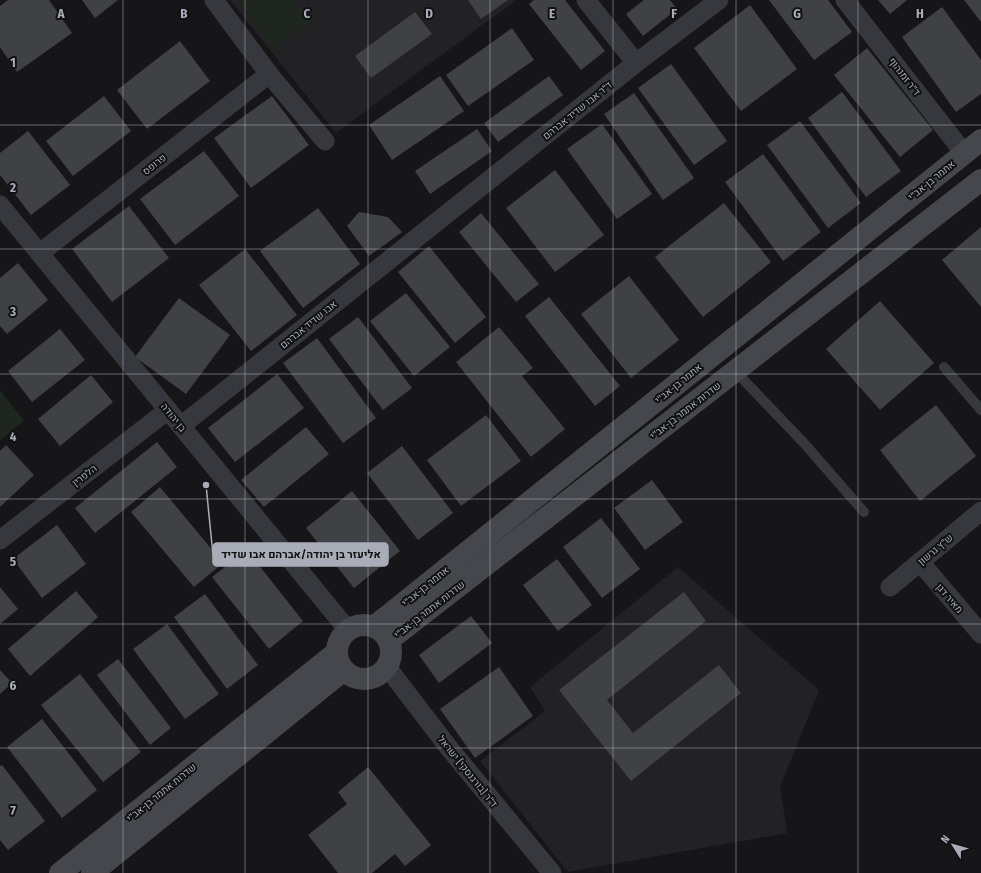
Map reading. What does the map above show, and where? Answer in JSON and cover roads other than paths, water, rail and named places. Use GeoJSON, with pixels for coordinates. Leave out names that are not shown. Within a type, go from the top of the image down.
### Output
{"type":"FeatureCollection","features":[{"type":"Feature","properties":{"kind":"main road","name":"אתמר בן-אב\"י"},"geometry":{"type":"LineString","coordinates":[[382,633],[973,146]]}},
{"type":"Feature","properties":{"kind":"main road","name":"שדרות אתמר בן-אב\"י"},"geometry":{"type":"LineString","coordinates":[[382,633],[735,371],[981,180]]}},
{"type":"Feature","properties":{"kind":"main road"},"geometry":{"type":"LineString","coordinates":[[365,624],[382,633],[391,648],[391,658],[387,667],[371,678],[363,679],[352,676],[340,661],[340,638],[348,630],[355,626],[365,624]]}},
{"type":"Feature","properties":{"kind":"main road","name":"שדרות אתמר בן-אב\"י"},"geometry":{"type":"LineString","coordinates":[[60,873],[340,661]]}},
{"type":"Feature","properties":{"kind":"main road","name":"שדרות אתמר בן-אב\"י"},"geometry":{"type":"LineString","coordinates":[[92,873],[340,661]]}},
{"type":"Feature","properties":{"kind":"street"},"geometry":{"type":"LineString","coordinates":[[214,0],[269,74],[325,141]]}},
{"type":"Feature","properties":{"kind":"street"},"geometry":{"type":"LineString","coordinates":[[586,0],[636,62]]}},
{"type":"Feature","properties":{"kind":"street","name":"ד\"ר אבו שדיד אברהם"},"geometry":{"type":"LineString","coordinates":[[436,222],[636,62],[719,0]]}},
{"type":"Feature","properties":{"kind":"street","name":"ד\"ר זמנהוף"},"geometry":{"type":"LineString","coordinates":[[845,0],[973,146]]}},
{"type":"Feature","properties":{"kind":"street","name":"פרופס"},"geometry":{"type":"LineString","coordinates":[[40,253],[269,74]]}},
{"type":"Feature","properties":{"kind":"street","name":"בן יהודה"},"geometry":{"type":"LineString","coordinates":[[0,205],[348,630]]}},
{"type":"Feature","properties":{"kind":"street","name":"אבו שדיד אברהם"},"geometry":{"type":"LineString","coordinates":[[181,426],[436,222]]}},
{"type":"Feature","properties":{"kind":"street","name":"הלפרין"},"geometry":{"type":"LineString","coordinates":[[0,540],[168,410]]}},
{"type":"Feature","properties":{"kind":"street","name":"ש\"ץ גרשון"},"geometry":{"type":"LineString","coordinates":[[890,587],[981,511]]}},
{"type":"Feature","properties":{"kind":"street","name":"מאיר דגן"},"geometry":{"type":"LineString","coordinates":[[920,562],[981,634]]}},
{"type":"Feature","properties":{"kind":"street","name":"ד\"ר [בורגנסקי] ישראל"},"geometry":{"type":"LineString","coordinates":[[387,667],[449,748],[552,873]]}},
{"type":"Feature","properties":{"kind":"lane"},"geometry":{"type":"LineString","coordinates":[[944,367],[981,410]]}},
{"type":"Feature","properties":{"kind":"lane"},"geometry":{"type":"LineString","coordinates":[[735,371],[803,442],[864,512]]}},
{"type":"Feature","properties":{"kind":"place","name":"אליעזר בן יהודה/אברהם אבו שדיד"},"geometry":{"type":"Point","coordinates":[206,485]}}]}
